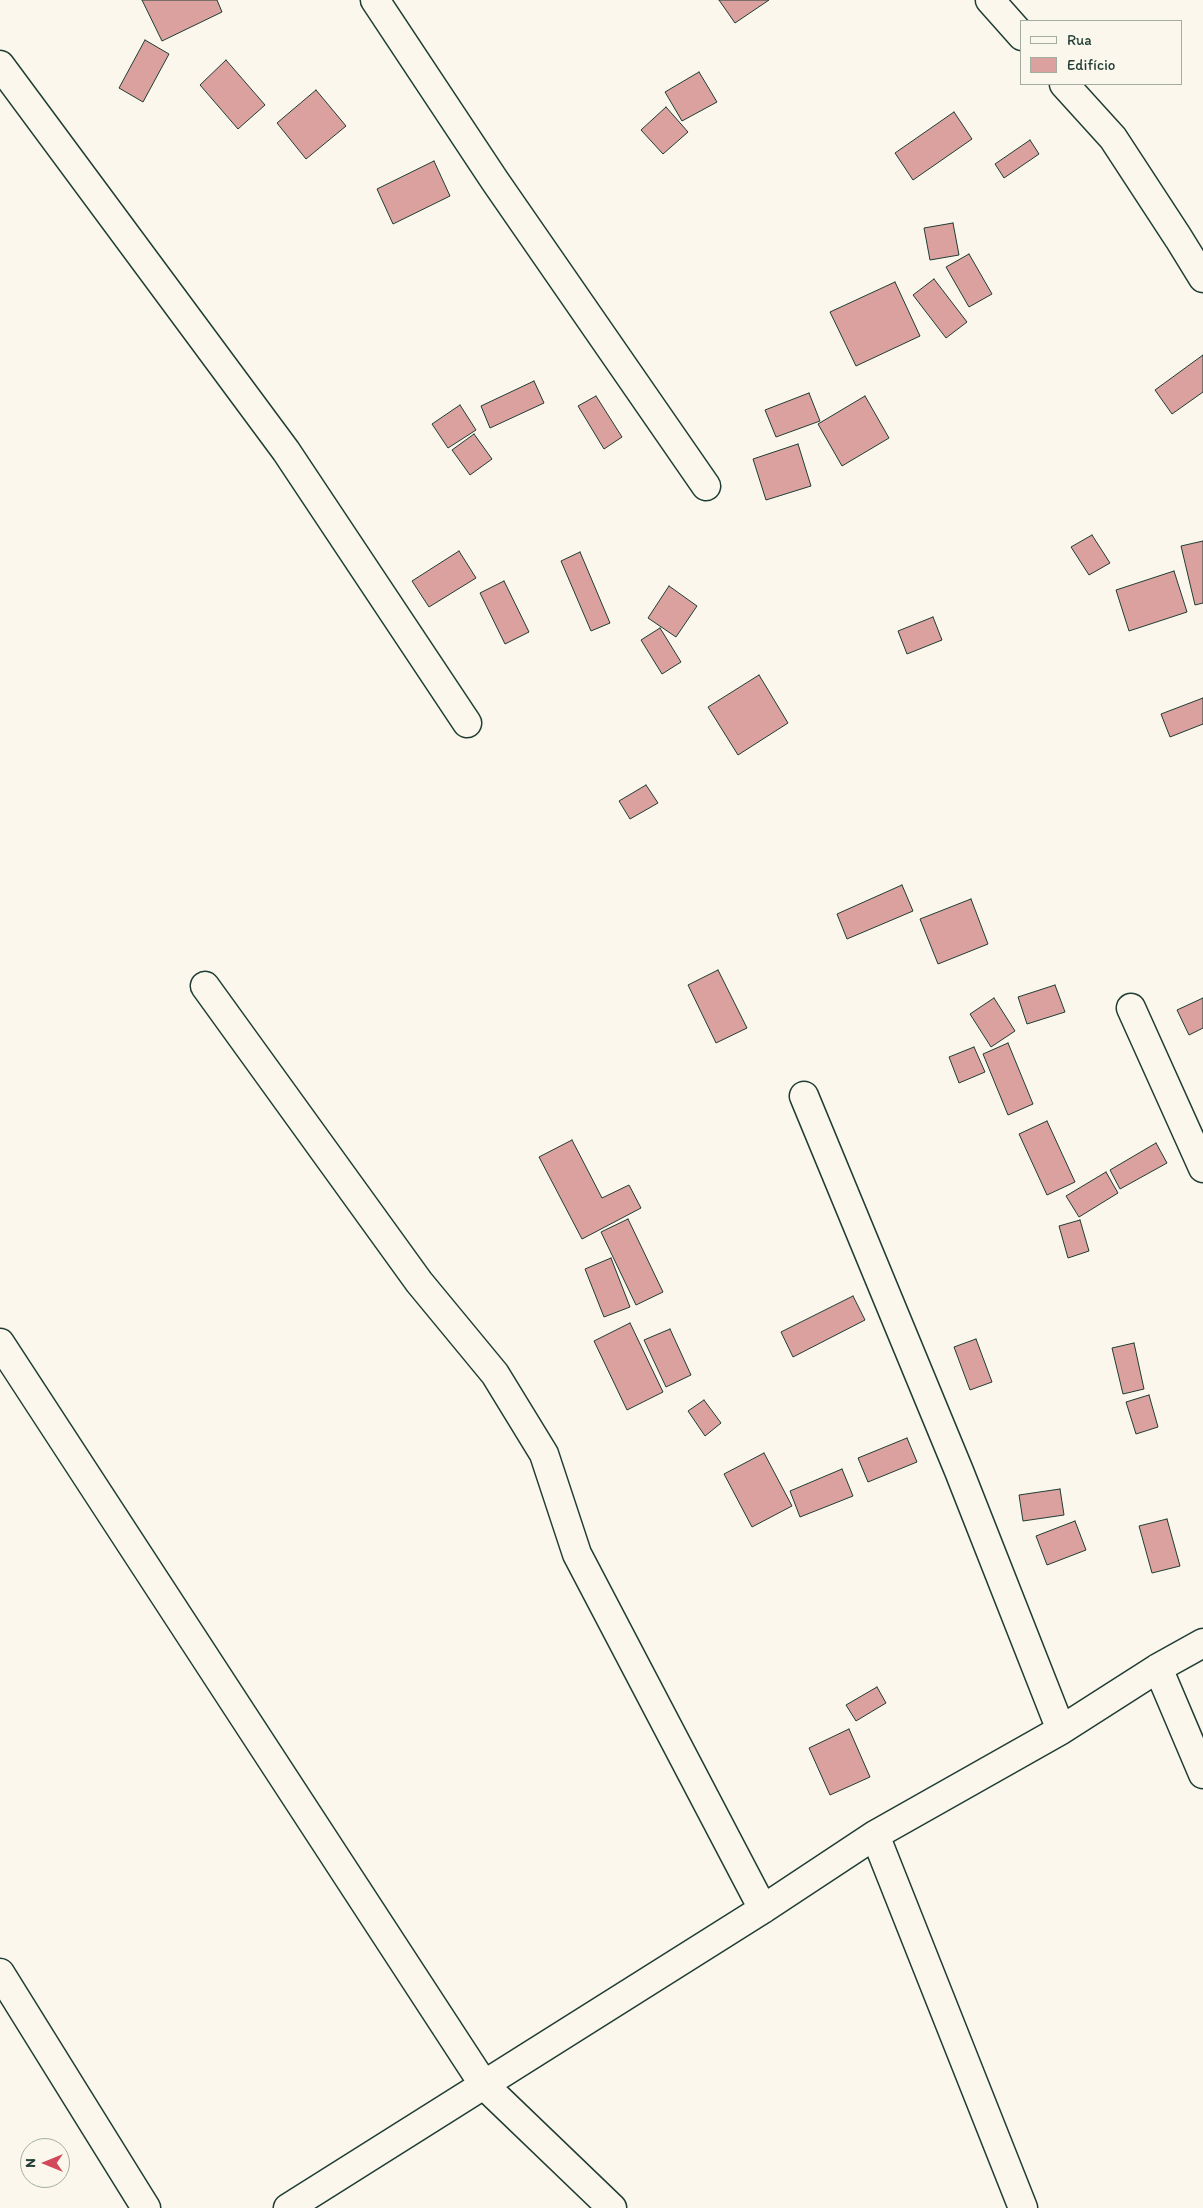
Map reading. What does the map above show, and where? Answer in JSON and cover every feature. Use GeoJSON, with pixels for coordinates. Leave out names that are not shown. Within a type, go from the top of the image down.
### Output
{"type":"FeatureCollection","features":[{"type":"Feature","properties":{"kind":"street"},"geometry":{"type":"LineString","coordinates":[[375,0],[495,181],[706,486]]}},
{"type":"Feature","properties":{"kind":"street"},"geometry":{"type":"LineString","coordinates":[[990,0],[1020,34]]}},
{"type":"Feature","properties":{"kind":"street"},"geometry":{"type":"LineString","coordinates":[[0,65],[286,451],[467,724]]}},
{"type":"Feature","properties":{"kind":"street"},"geometry":{"type":"LineString","coordinates":[[1065,85],[1113,138],[1203,278]]}},
{"type":"Feature","properties":{"kind":"street"},"geometry":{"type":"LineString","coordinates":[[205,986],[418,1282],[495,1374],[544,1454],[576,1554],[763,1909]]}},
{"type":"Feature","properties":{"kind":"street"},"geometry":{"type":"LineString","coordinates":[[1131,1008],[1203,1168]]}},
{"type":"Feature","properties":{"kind":"street"},"geometry":{"type":"LineString","coordinates":[[804,1096],[958,1471],[1061,1730]]}},
{"type":"Feature","properties":{"kind":"street"},"geometry":{"type":"LineString","coordinates":[[0,1343],[484,2085],[612,2208]]}},
{"type":"Feature","properties":{"kind":"street"},"geometry":{"type":"LineString","coordinates":[[288,2208],[763,1909],[875,1835],[1061,1730],[1158,1668],[1203,1643]]}},
{"type":"Feature","properties":{"kind":"street"},"geometry":{"type":"LineString","coordinates":[[1158,1668],[1203,1774]]}},
{"type":"Feature","properties":{"kind":"street"},"geometry":{"type":"LineString","coordinates":[[875,1835],[1023,2208]]}},
{"type":"Feature","properties":{"kind":"street"},"geometry":{"type":"LineString","coordinates":[[0,1973],[146,2208]]}},
{"type":"Feature","properties":{"kind":"building"},"geometry":{"type":"Polygon","coordinates":[[[142,0],[217,0],[222,12],[162,41],[142,0]]]}},
{"type":"Feature","properties":{"kind":"building"},"geometry":{"type":"Polygon","coordinates":[[[719,0],[769,0],[735,23],[719,0]]]}},
{"type":"Feature","properties":{"kind":"building"},"geometry":{"type":"Polygon","coordinates":[[[145,40],[169,54],[143,102],[119,88],[145,40]]]}},
{"type":"Feature","properties":{"kind":"building"},"geometry":{"type":"Polygon","coordinates":[[[226,60],[265,105],[238,129],[200,85],[226,60]]]}},
{"type":"Feature","properties":{"kind":"building"},"geometry":{"type":"Polygon","coordinates":[[[699,72],[717,102],[682,121],[665,92],[699,72]]]}},
{"type":"Feature","properties":{"kind":"building"},"geometry":{"type":"Polygon","coordinates":[[[316,90],[346,126],[306,159],[277,123],[316,90]]]}},
{"type":"Feature","properties":{"kind":"building"},"geometry":{"type":"Polygon","coordinates":[[[666,107],[688,132],[663,154],[641,130],[666,107]]]}},
{"type":"Feature","properties":{"kind":"building"},"geometry":{"type":"Polygon","coordinates":[[[954,112],[972,139],[913,180],[895,153],[954,112]]]}},
{"type":"Feature","properties":{"kind":"building"},"geometry":{"type":"Polygon","coordinates":[[[1030,140],[1039,154],[1004,178],[995,164],[1030,140]]]}},
{"type":"Feature","properties":{"kind":"building"},"geometry":{"type":"Polygon","coordinates":[[[434,161],[450,196],[393,224],[377,189],[434,161]]]}},
{"type":"Feature","properties":{"kind":"building"},"geometry":{"type":"Polygon","coordinates":[[[953,223],[959,255],[930,260],[924,228],[953,223]]]}},
{"type":"Feature","properties":{"kind":"building"},"geometry":{"type":"Polygon","coordinates":[[[969,254],[992,294],[969,307],[946,267],[969,254]]]}},
{"type":"Feature","properties":{"kind":"building"},"geometry":{"type":"Polygon","coordinates":[[[934,279],[967,322],[946,338],[913,295],[934,279]]]}},
{"type":"Feature","properties":{"kind":"building"},"geometry":{"type":"Polygon","coordinates":[[[895,282],[920,336],[856,366],[830,312],[895,282]]]}},
{"type":"Feature","properties":{"kind":"building"},"geometry":{"type":"Polygon","coordinates":[[[1203,355],[1203,392],[1172,414],[1155,390],[1203,355]]]}},
{"type":"Feature","properties":{"kind":"building"},"geometry":{"type":"Polygon","coordinates":[[[534,381],[544,403],[490,428],[481,406],[534,381]]]}},
{"type":"Feature","properties":{"kind":"building"},"geometry":{"type":"Polygon","coordinates":[[[809,393],[820,421],[776,437],[765,410],[809,393]]]}},
{"type":"Feature","properties":{"kind":"building"},"geometry":{"type":"Polygon","coordinates":[[[596,396],[622,437],[604,449],[578,406],[596,396]]]}},
{"type":"Feature","properties":{"kind":"building"},"geometry":{"type":"Polygon","coordinates":[[[865,396],[889,438],[842,466],[818,424],[865,396]]]}},
{"type":"Feature","properties":{"kind":"building"},"geometry":{"type":"Polygon","coordinates":[[[460,405],[476,430],[448,448],[432,424],[460,405]]]}},
{"type":"Feature","properties":{"kind":"building"},"geometry":{"type":"Polygon","coordinates":[[[474,434],[492,459],[470,475],[452,450],[474,434]]]}},
{"type":"Feature","properties":{"kind":"building"},"geometry":{"type":"Polygon","coordinates":[[[798,444],[811,486],[766,500],[753,459],[798,444]]]}},
{"type":"Feature","properties":{"kind":"building"},"geometry":{"type":"Polygon","coordinates":[[[1092,535],[1110,563],[1089,575],[1071,547],[1092,535]]]}},
{"type":"Feature","properties":{"kind":"building"},"geometry":{"type":"Polygon","coordinates":[[[1203,541],[1203,603],[1195,605],[1181,546],[1203,541]]]}},
{"type":"Feature","properties":{"kind":"building"},"geometry":{"type":"Polygon","coordinates":[[[459,551],[476,578],[429,607],[412,581],[459,551]]]}},
{"type":"Feature","properties":{"kind":"building"},"geometry":{"type":"Polygon","coordinates":[[[580,552],[610,623],[591,631],[561,561],[580,552]]]}},
{"type":"Feature","properties":{"kind":"building"},"geometry":{"type":"Polygon","coordinates":[[[1174,571],[1187,612],[1129,631],[1116,590],[1174,571]]]}},
{"type":"Feature","properties":{"kind":"building"},"geometry":{"type":"Polygon","coordinates":[[[504,581],[529,632],[505,644],[480,593],[504,581]]]}},
{"type":"Feature","properties":{"kind":"building"},"geometry":{"type":"Polygon","coordinates":[[[669,586],[697,606],[676,637],[648,618],[669,586]]]}},
{"type":"Feature","properties":{"kind":"building"},"geometry":{"type":"Polygon","coordinates":[[[933,617],[942,640],[907,654],[898,631],[933,617]]]}},
{"type":"Feature","properties":{"kind":"building"},"geometry":{"type":"Polygon","coordinates":[[[660,628],[681,662],[662,674],[641,640],[660,628]]]}},
{"type":"Feature","properties":{"kind":"building"},"geometry":{"type":"Polygon","coordinates":[[[759,675],[788,723],[738,755],[708,707],[759,675]]]}},
{"type":"Feature","properties":{"kind":"building"},"geometry":{"type":"Polygon","coordinates":[[[1203,698],[1203,724],[1170,737],[1161,714],[1203,698]]]}},
{"type":"Feature","properties":{"kind":"building"},"geometry":{"type":"Polygon","coordinates":[[[646,785],[658,803],[630,819],[619,801],[646,785]]]}},
{"type":"Feature","properties":{"kind":"building"},"geometry":{"type":"Polygon","coordinates":[[[902,885],[913,911],[847,939],[837,914],[902,885]]]}},
{"type":"Feature","properties":{"kind":"building"},"geometry":{"type":"Polygon","coordinates":[[[971,899],[988,944],[938,964],[920,919],[971,899]]]}},
{"type":"Feature","properties":{"kind":"building"},"geometry":{"type":"Polygon","coordinates":[[[718,970],[747,1028],[716,1043],[688,985],[718,970]]]}},
{"type":"Feature","properties":{"kind":"building"},"geometry":{"type":"Polygon","coordinates":[[[1055,985],[1065,1012],[1027,1024],[1018,997],[1055,985]]]}},
{"type":"Feature","properties":{"kind":"building"},"geometry":{"type":"Polygon","coordinates":[[[994,998],[1015,1031],[991,1047],[970,1014],[994,998]]]}},
{"type":"Feature","properties":{"kind":"building"},"geometry":{"type":"Polygon","coordinates":[[[1203,998],[1203,1028],[1189,1035],[1177,1010],[1203,998]]]}},
{"type":"Feature","properties":{"kind":"building"},"geometry":{"type":"Polygon","coordinates":[[[1008,1043],[1033,1104],[1008,1115],[983,1054],[1008,1043]]]}},
{"type":"Feature","properties":{"kind":"building"},"geometry":{"type":"Polygon","coordinates":[[[974,1047],[985,1072],[959,1083],[949,1057],[974,1047]]]}},
{"type":"Feature","properties":{"kind":"building"},"geometry":{"type":"Polygon","coordinates":[[[1047,1121],[1075,1182],[1047,1195],[1019,1134],[1047,1121]]]}},
{"type":"Feature","properties":{"kind":"building"},"geometry":{"type":"Polygon","coordinates":[[[572,1140],[602,1198],[629,1185],[641,1208],[582,1239],[539,1157],[572,1140]]]}},
{"type":"Feature","properties":{"kind":"building"},"geometry":{"type":"Polygon","coordinates":[[[1156,1143],[1167,1163],[1120,1189],[1110,1170],[1156,1143]]]}},
{"type":"Feature","properties":{"kind":"building"},"geometry":{"type":"Polygon","coordinates":[[[1106,1172],[1118,1193],[1079,1217],[1066,1196],[1106,1172]]]}},
{"type":"Feature","properties":{"kind":"building"},"geometry":{"type":"Polygon","coordinates":[[[628,1219],[663,1292],[636,1305],[601,1232],[628,1219]]]}},
{"type":"Feature","properties":{"kind":"building"},"geometry":{"type":"Polygon","coordinates":[[[1080,1220],[1089,1251],[1068,1258],[1059,1226],[1080,1220]]]}},
{"type":"Feature","properties":{"kind":"building"},"geometry":{"type":"Polygon","coordinates":[[[611,1258],[630,1307],[604,1317],[585,1269],[611,1258]]]}},
{"type":"Feature","properties":{"kind":"building"},"geometry":{"type":"Polygon","coordinates":[[[853,1296],[865,1320],[793,1357],[781,1332],[853,1296]]]}},
{"type":"Feature","properties":{"kind":"building"},"geometry":{"type":"Polygon","coordinates":[[[630,1323],[663,1392],[627,1410],[594,1341],[630,1323]]]}},
{"type":"Feature","properties":{"kind":"building"},"geometry":{"type":"Polygon","coordinates":[[[670,1329],[691,1375],[666,1387],[644,1340],[670,1329]]]}},
{"type":"Feature","properties":{"kind":"building"},"geometry":{"type":"Polygon","coordinates":[[[976,1339],[992,1382],[970,1390],[954,1347],[976,1339]]]}},
{"type":"Feature","properties":{"kind":"building"},"geometry":{"type":"Polygon","coordinates":[[[1134,1343],[1144,1389],[1123,1394],[1112,1348],[1134,1343]]]}},
{"type":"Feature","properties":{"kind":"building"},"geometry":{"type":"Polygon","coordinates":[[[1149,1395],[1158,1427],[1136,1434],[1126,1402],[1149,1395]]]}},
{"type":"Feature","properties":{"kind":"building"},"geometry":{"type":"Polygon","coordinates":[[[704,1400],[721,1423],[705,1436],[688,1411],[704,1400]]]}},
{"type":"Feature","properties":{"kind":"building"},"geometry":{"type":"Polygon","coordinates":[[[907,1438],[917,1462],[868,1482],[858,1458],[907,1438]]]}},
{"type":"Feature","properties":{"kind":"building"},"geometry":{"type":"Polygon","coordinates":[[[764,1453],[792,1506],[752,1527],[724,1474],[764,1453]]]}},
{"type":"Feature","properties":{"kind":"building"},"geometry":{"type":"Polygon","coordinates":[[[842,1469],[853,1496],[800,1517],[790,1491],[842,1469]]]}},
{"type":"Feature","properties":{"kind":"building"},"geometry":{"type":"Polygon","coordinates":[[[1060,1489],[1064,1515],[1023,1521],[1019,1495],[1060,1489]]]}},
{"type":"Feature","properties":{"kind":"building"},"geometry":{"type":"Polygon","coordinates":[[[1167,1519],[1180,1566],[1152,1573],[1139,1526],[1167,1519]]]}},
{"type":"Feature","properties":{"kind":"building"},"geometry":{"type":"Polygon","coordinates":[[[1075,1521],[1086,1550],[1047,1565],[1036,1536],[1075,1521]]]}},
{"type":"Feature","properties":{"kind":"building"},"geometry":{"type":"Polygon","coordinates":[[[877,1687],[886,1703],[856,1721],[846,1705],[877,1687]]]}},
{"type":"Feature","properties":{"kind":"building"},"geometry":{"type":"Polygon","coordinates":[[[849,1729],[870,1777],[830,1795],[809,1748],[849,1729]]]}}]}
